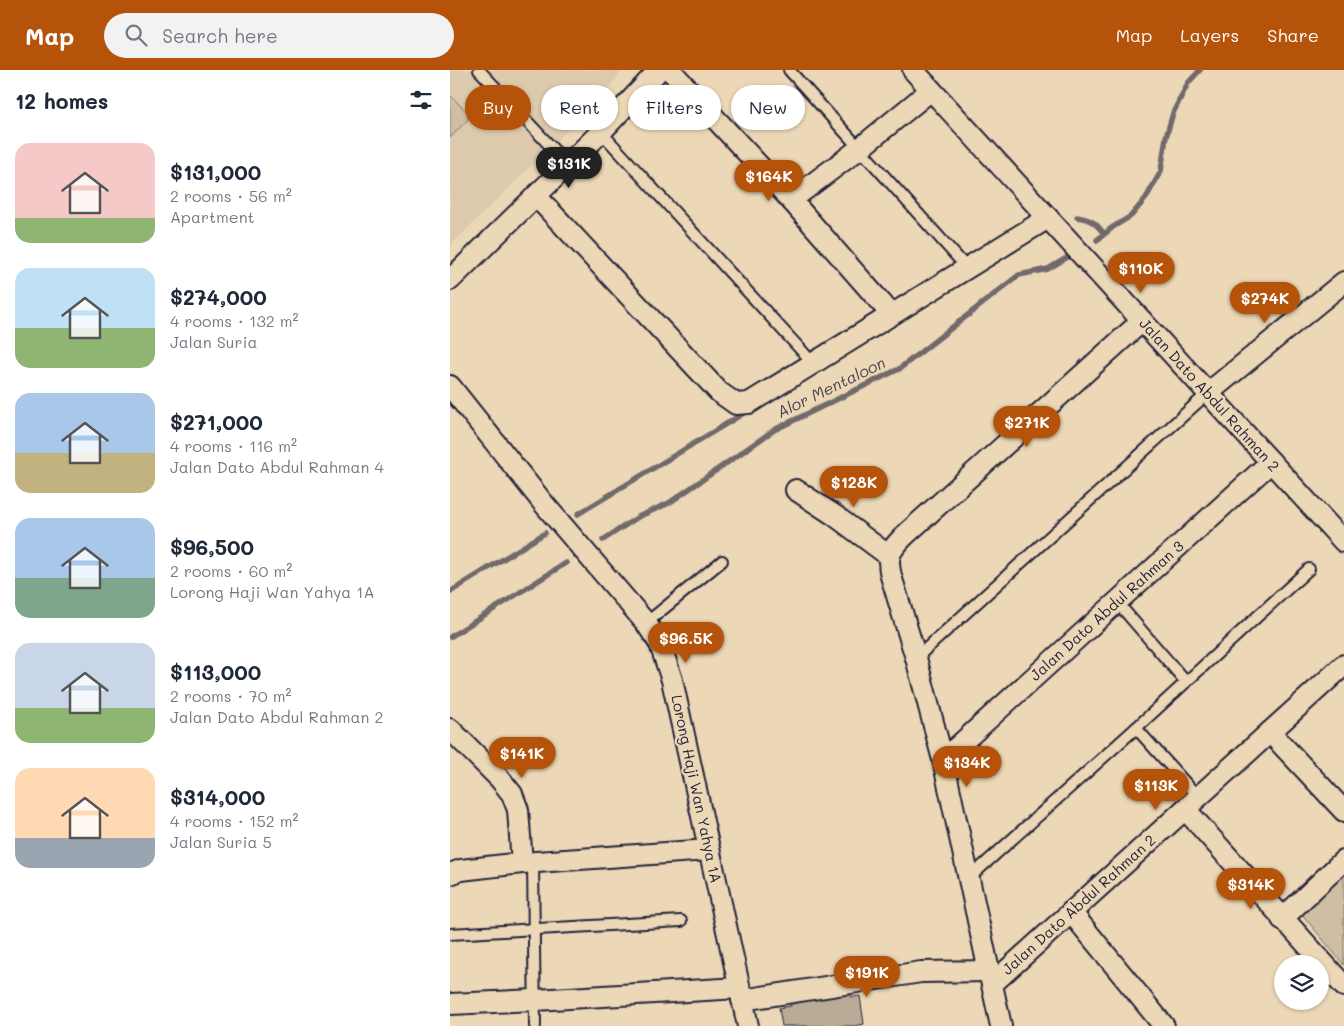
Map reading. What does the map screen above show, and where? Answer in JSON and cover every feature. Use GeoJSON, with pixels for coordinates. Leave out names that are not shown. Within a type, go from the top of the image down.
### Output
{"type":"FeatureCollection","features":[{"type":"Feature","properties":{"kind":"street"},"geometry":{"type":"LineString","coordinates":[[450,280],[601,132],[659,70]]}},
{"type":"Feature","properties":{"kind":"street"},"geometry":{"type":"LineString","coordinates":[[670,70],[791,200],[891,314]]}},
{"type":"Feature","properties":{"kind":"street","name":"Jalan Dato Abdul Rahman 2"},"geometry":{"type":"LineString","coordinates":[[913,70],[1344,542]]}},
{"type":"Feature","properties":{"kind":"street"},"geometry":{"type":"LineString","coordinates":[[791,200],[931,90]]}},
{"type":"Feature","properties":{"kind":"street"},"geometry":{"type":"LineString","coordinates":[[536,196],[718,392],[736,404],[749,403],[1048,218]]}},
{"type":"Feature","properties":{"kind":"street"},"geometry":{"type":"LineString","coordinates":[[1208,393],[1344,282]]}},
{"type":"Feature","properties":{"kind":"street"},"geometry":{"type":"LineString","coordinates":[[1001,1026],[943,760],[916,658],[888,566],[889,556],[904,536],[1142,321]]}},
{"type":"Feature","properties":{"kind":"street","name":"Lorong Haji Wan Yahya 1A"},"geometry":{"type":"LineString","coordinates":[[450,386],[544,504],[646,623],[660,644],[672,680],[748,1026]]}},
{"type":"Feature","properties":{"kind":"street","name":"Jalan Dato Abdul Rahman 3"},"geometry":{"type":"LineString","coordinates":[[943,760],[1271,462]]}},
{"type":"Feature","properties":{"kind":"street"},"geometry":{"type":"LineString","coordinates":[[796,490],[834,515],[889,556]]}},
{"type":"Feature","properties":{"kind":"street","name":"Jalan Dato Abdul Rahman 2"},"geometry":{"type":"LineString","coordinates":[[991,977],[1071,912],[1344,664]]}},
{"type":"Feature","properties":{"kind":"street"},"geometry":{"type":"LineString","coordinates":[[450,729],[500,779],[512,794],[518,810],[528,862]]}},
{"type":"Feature","properties":{"kind":"street"},"geometry":{"type":"LineString","coordinates":[[1270,732],[1344,811]]}},
{"type":"Feature","properties":{"kind":"street"},"geometry":{"type":"LineString","coordinates":[[1191,803],[1282,919],[1344,986]]}},
{"type":"Feature","properties":{"kind":"street"},"geometry":{"type":"LineString","coordinates":[[450,874],[461,870],[528,862],[709,850]]}},
{"type":"Feature","properties":{"kind":"street"},"geometry":{"type":"LineString","coordinates":[[1282,919],[1344,860]]}},
{"type":"Feature","properties":{"kind":"street"},"geometry":{"type":"LineString","coordinates":[[1071,912],[1164,1026]]}},
{"type":"Feature","properties":{"kind":"street"},"geometry":{"type":"LineString","coordinates":[[450,1004],[741,994],[922,972],[991,977]]}},
{"type":"Feature","properties":{"kind":"lane"},"geometry":{"type":"LineString","coordinates":[[479,70],[568,165]]}},
{"type":"Feature","properties":{"kind":"lane"},"geometry":{"type":"LineString","coordinates":[[789,70],[966,268]]}},
{"type":"Feature","properties":{"kind":"lane"},"geometry":{"type":"LineString","coordinates":[[601,132],[813,363]]}},
{"type":"Feature","properties":{"kind":"lane"},"geometry":{"type":"LineString","coordinates":[[916,658],[1208,393]]}},
{"type":"Feature","properties":{"kind":"lane"},"geometry":{"type":"LineString","coordinates":[[646,623],[722,561]]}},
{"type":"Feature","properties":{"kind":"lane"},"geometry":{"type":"LineString","coordinates":[[969,878],[1310,569]]}},
{"type":"Feature","properties":{"kind":"lane"},"geometry":{"type":"LineString","coordinates":[[1117,602],[1186,682]]}},
{"type":"Feature","properties":{"kind":"lane"},"geometry":{"type":"LineString","coordinates":[[1136,728],[1191,803]]}},
{"type":"Feature","properties":{"kind":"lane"},"geometry":{"type":"LineString","coordinates":[[528,862],[535,929],[536,1026]]}},
{"type":"Feature","properties":{"kind":"lane"},"geometry":{"type":"LineString","coordinates":[[450,934],[681,921]]}},
{"type":"Feature","properties":{"kind":"shaded area"},"geometry":{"type":"Polygon","coordinates":[[[450,70],[622,70],[611,85],[541,85],[541,130],[567,130],[450,246],[450,70]]]}},
{"type":"Feature","properties":{"kind":"shaded area"},"geometry":{"type":"Polygon","coordinates":[[[450,95],[465,110],[465,122],[450,138],[450,95]]]}},
{"type":"Feature","properties":{"kind":"shaded area"},"geometry":{"type":"Polygon","coordinates":[[[1344,867],[1344,965],[1296,907],[1344,867]]]}},
{"type":"Feature","properties":{"kind":"building"},"geometry":{"type":"Polygon","coordinates":[[[850,988],[851,997],[860,996],[864,1024],[855,1026],[782,1026],[779,1008],[791,1006],[789,998],[850,988]]]}},
{"type":"Feature","properties":{"kind":"waterway","name":"Alor Mentaloon"},"geometry":{"type":"LineString","coordinates":[[1097,240],[1131,216],[1146,198],[1161,171],[1166,137],[1173,113],[1188,83],[1200,70]]}},
{"type":"Feature","properties":{"kind":"waterway"},"geometry":{"type":"LineString","coordinates":[[1077,217],[1093,222],[1104,234]]}},
{"type":"Feature","properties":{"kind":"waterway","name":"Alor Mentaloon"},"geometry":{"type":"LineString","coordinates":[[603,540],[638,517],[669,503],[774,430],[899,369],[1019,275],[1048,269],[1068,257]]}},
{"type":"Feature","properties":{"kind":"waterway"},"geometry":{"type":"LineString","coordinates":[[578,514],[749,410]]}},
{"type":"Feature","properties":{"kind":"waterway"},"geometry":{"type":"LineString","coordinates":[[450,592],[545,533]]}},
{"type":"Feature","properties":{"kind":"waterway","name":"Alor Mentaloon"},"geometry":{"type":"LineString","coordinates":[[450,637],[566,563]]}}]}
